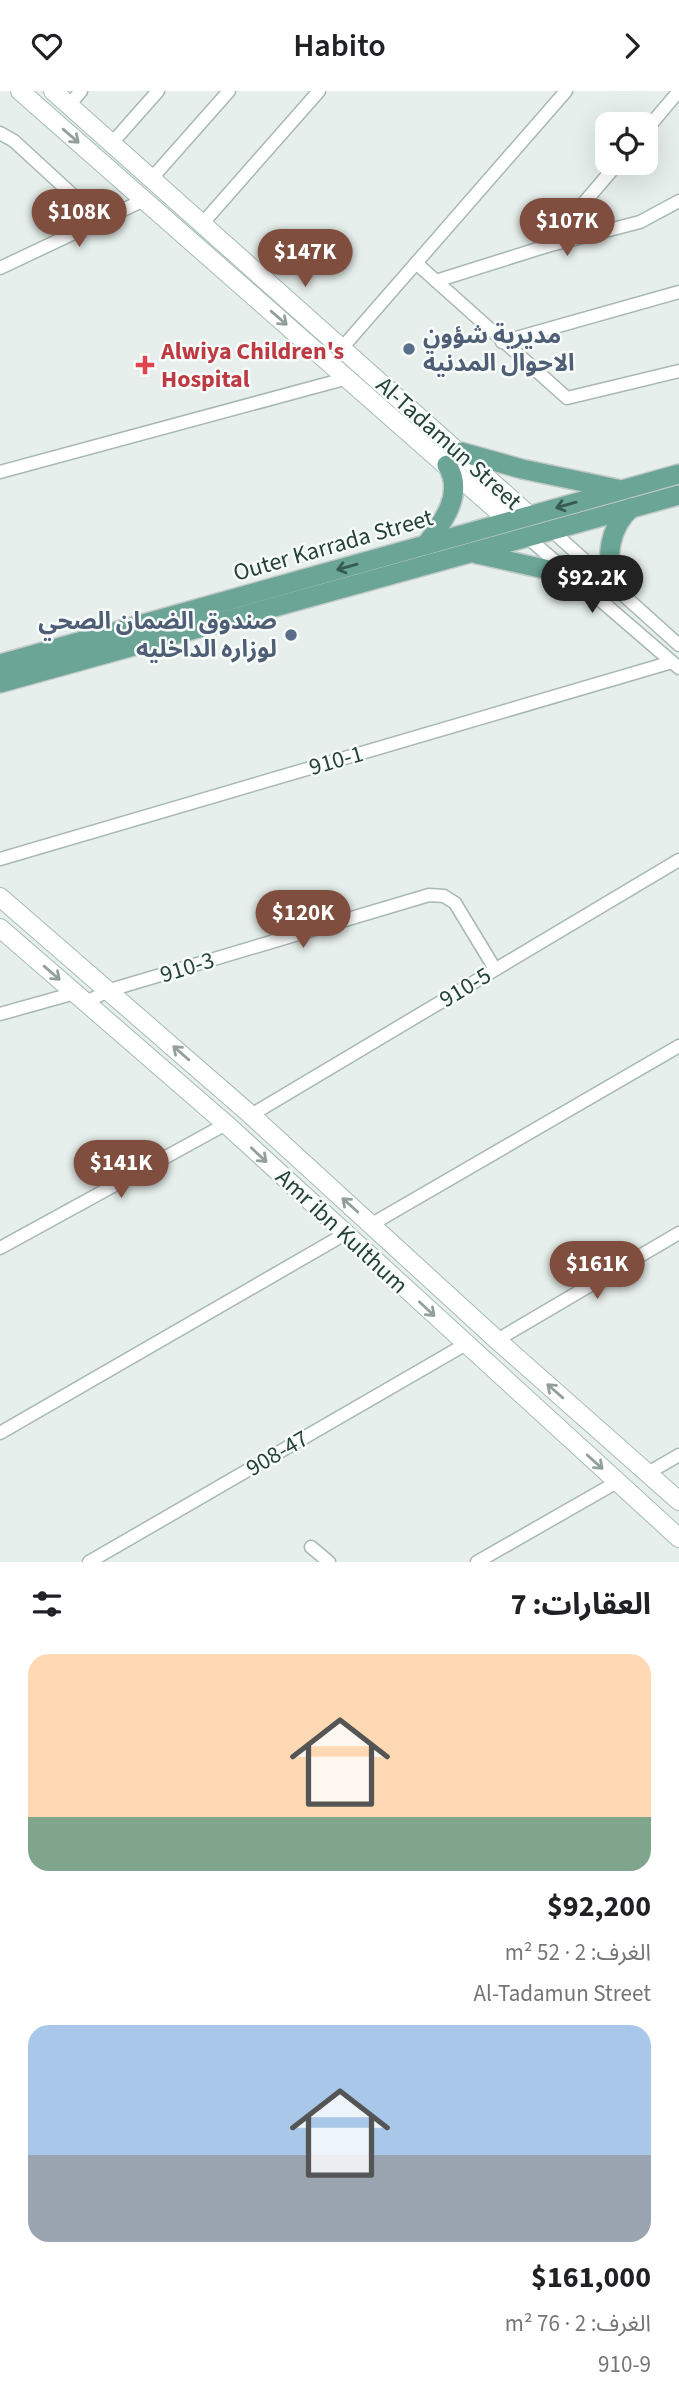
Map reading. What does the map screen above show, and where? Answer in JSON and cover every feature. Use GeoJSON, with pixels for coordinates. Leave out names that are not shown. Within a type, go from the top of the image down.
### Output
{"type":"FeatureCollection","features":[{"type":"Feature","properties":{"kind":"main road"},"geometry":{"type":"LineString","coordinates":[[426,545],[443,522],[450,505],[454,487],[454,459],[511,467],[622,490]]}},
{"type":"Feature","properties":{"kind":"main road","name":"Outer Karrada Street"},"geometry":{"type":"LineString","coordinates":[[0,664],[679,474]]}},
{"type":"Feature","properties":{"kind":"main road","name":"Outer Karrada Street"},"geometry":{"type":"LineString","coordinates":[[0,683],[679,495]]}},
{"type":"Feature","properties":{"kind":"main road"},"geometry":{"type":"LineString","coordinates":[[610,584],[609,556],[614,529],[620,517],[631,508]]}},
{"type":"Feature","properties":{"kind":"main road"},"geometry":{"type":"LineString","coordinates":[[462,555],[475,553],[497,556],[578,579]]}},
{"type":"Feature","properties":{"kind":"street","name":"Al-Tadamun Street"},"geometry":{"type":"LineString","coordinates":[[20,91],[348,378],[530,516]]}},
{"type":"Feature","properties":{"kind":"street","name":"Al-Tadamun Street"},"geometry":{"type":"LineString","coordinates":[[53,91],[75,98],[112,143],[342,348],[454,459],[509,521]]}},
{"type":"Feature","properties":{"kind":"street"},"geometry":{"type":"LineString","coordinates":[[112,143],[158,91]]}},
{"type":"Feature","properties":{"kind":"street"},"geometry":{"type":"LineString","coordinates":[[152,179],[229,91]]}},
{"type":"Feature","properties":{"kind":"street"},"geometry":{"type":"LineString","coordinates":[[202,223],[319,91]]}},
{"type":"Feature","properties":{"kind":"street"},"geometry":{"type":"LineString","coordinates":[[342,348],[566,91]]}},
{"type":"Feature","properties":{"kind":"street"},"geometry":{"type":"LineString","coordinates":[[658,116],[679,91]]}},
{"type":"Feature","properties":{"kind":"street"},"geometry":{"type":"LineString","coordinates":[[0,133],[15,141],[101,221]]}},
{"type":"Feature","properties":{"kind":"street"},"geometry":{"type":"LineString","coordinates":[[547,246],[608,175]]}},
{"type":"Feature","properties":{"kind":"street"},"geometry":{"type":"LineString","coordinates":[[0,268],[144,200]]}},
{"type":"Feature","properties":{"kind":"street"},"geometry":{"type":"LineString","coordinates":[[436,281],[547,246],[640,222],[679,201]]}},
{"type":"Feature","properties":{"kind":"street"},"geometry":{"type":"LineString","coordinates":[[416,263],[567,398],[679,371]]}},
{"type":"Feature","properties":{"kind":"street"},"geometry":{"type":"LineString","coordinates":[[502,342],[679,292]]}},
{"type":"Feature","properties":{"kind":"street"},"geometry":{"type":"LineString","coordinates":[[0,472],[348,378]]}},
{"type":"Feature","properties":{"kind":"street"},"geometry":{"type":"LineString","coordinates":[[551,530],[679,645]]}},
{"type":"Feature","properties":{"kind":"street","name":"Al-Tadamun Street"},"geometry":{"type":"LineString","coordinates":[[527,537],[676,665]]}},
{"type":"Feature","properties":{"kind":"street","name":"910-1"},"geometry":{"type":"LineString","coordinates":[[0,859],[676,665]]}},
{"type":"Feature","properties":{"kind":"street","name":"910-5"},"geometry":{"type":"LineString","coordinates":[[251,1115],[679,860]]}},
{"type":"Feature","properties":{"kind":"street","name":"910-3"},"geometry":{"type":"LineString","coordinates":[[0,1014],[110,990],[429,895],[444,896],[456,903],[495,969]]}},
{"type":"Feature","properties":{"kind":"street","name":"Amr ibn Kulthum"},"geometry":{"type":"LineString","coordinates":[[0,897],[251,1115],[497,1340],[679,1501]]}},
{"type":"Feature","properties":{"kind":"street","name":"Amr ibn Kulthum"},"geometry":{"type":"LineString","coordinates":[[0,928],[226,1124],[679,1538]]}},
{"type":"Feature","properties":{"kind":"street"},"geometry":{"type":"LineString","coordinates":[[372,1224],[679,1046]]}},
{"type":"Feature","properties":{"kind":"street"},"geometry":{"type":"LineString","coordinates":[[0,1248],[226,1124]]}},
{"type":"Feature","properties":{"kind":"street"},"geometry":{"type":"LineString","coordinates":[[497,1340],[679,1233]]}},
{"type":"Feature","properties":{"kind":"street"},"geometry":{"type":"LineString","coordinates":[[0,1433],[345,1234]]}},
{"type":"Feature","properties":{"kind":"street","name":"908-47"},"geometry":{"type":"LineString","coordinates":[[89,1562],[466,1345]]}},
{"type":"Feature","properties":{"kind":"street"},"geometry":{"type":"LineString","coordinates":[[648,1473],[679,1455]]}},
{"type":"Feature","properties":{"kind":"street"},"geometry":{"type":"LineString","coordinates":[[477,1562],[617,1482]]}},
{"type":"Feature","properties":{"kind":"street"},"geometry":{"type":"LineString","coordinates":[[311,1547],[329,1562]]}},
{"type":"Feature","properties":{"kind":"place","name":"مديرية شؤون الاحوال المدنية"},"geometry":{"type":"Point","coordinates":[409,349]}},
{"type":"Feature","properties":{"kind":"place","name":"Alwiya Children's Hospital"},"geometry":{"type":"Point","coordinates":[145,365]}},
{"type":"Feature","properties":{"kind":"place","name":"صندوق الضمان الصحي لوزاره الداخليه"},"geometry":{"type":"Point","coordinates":[291,635]}}]}
